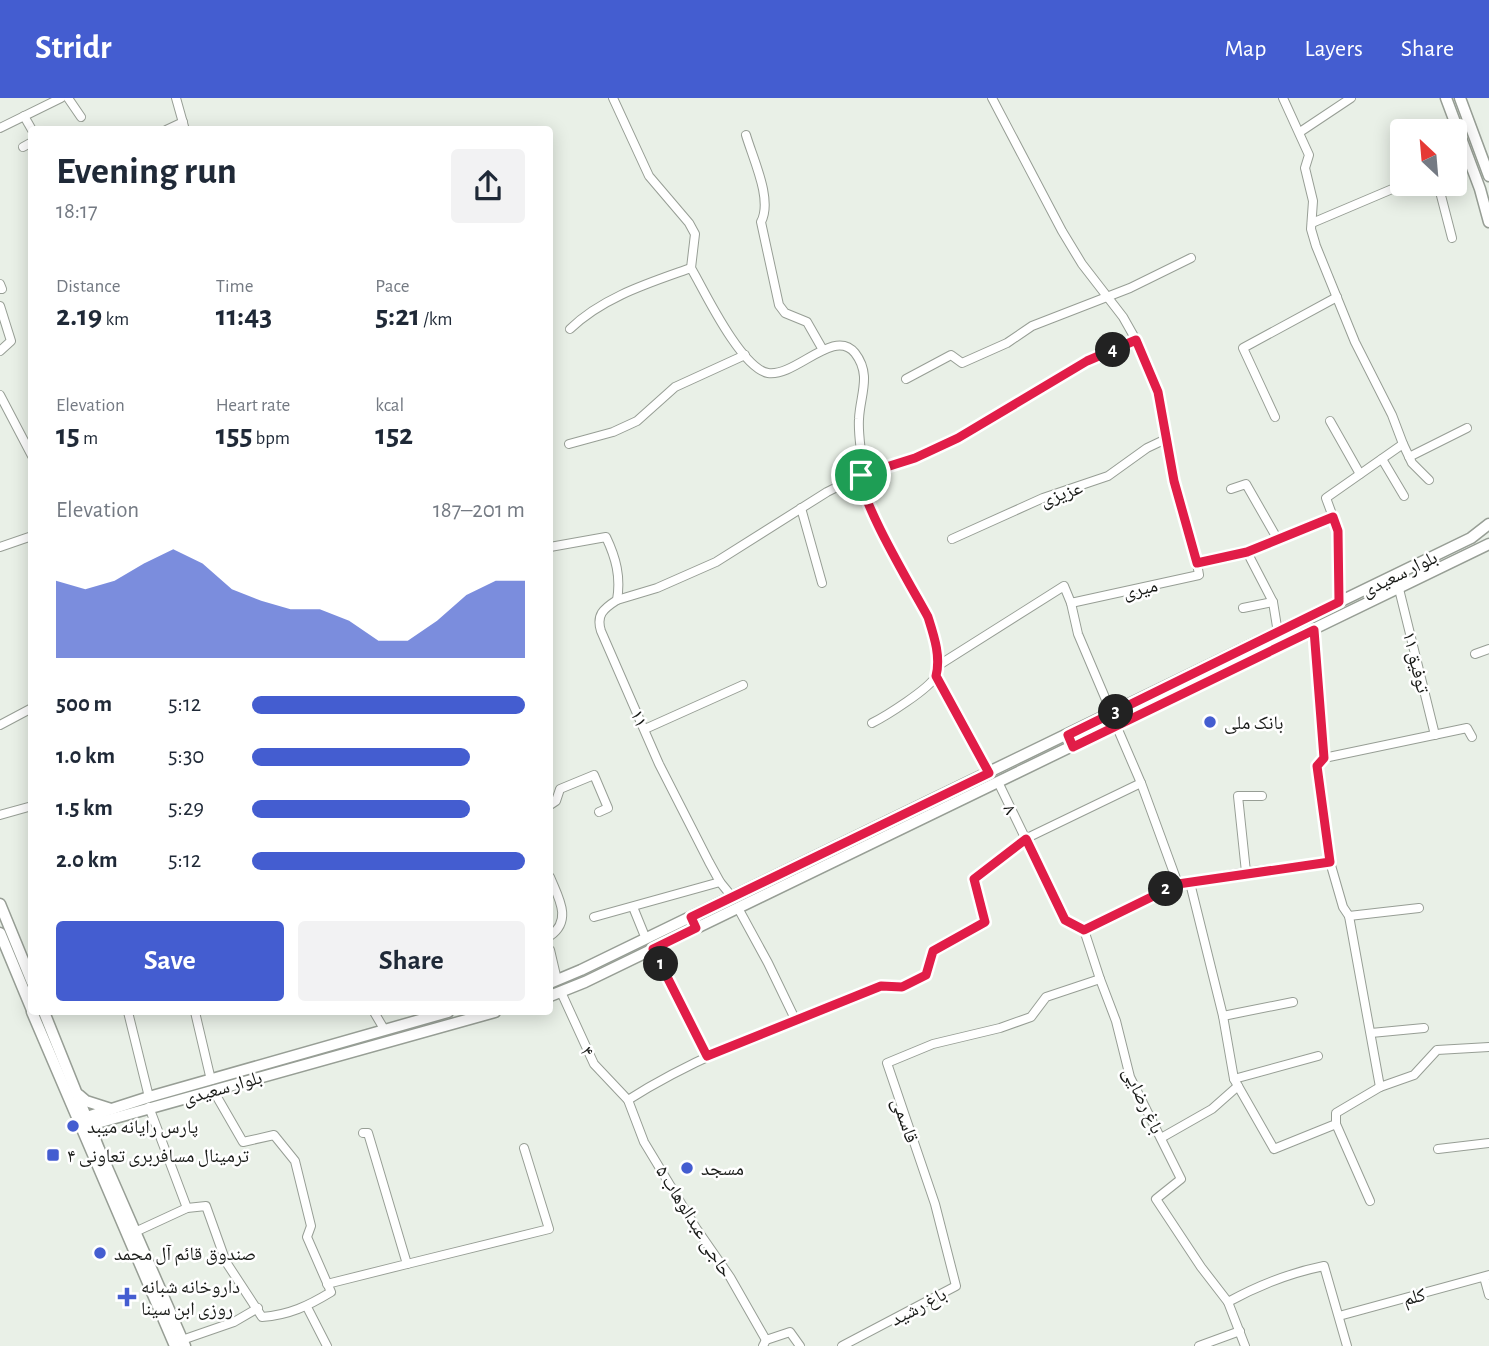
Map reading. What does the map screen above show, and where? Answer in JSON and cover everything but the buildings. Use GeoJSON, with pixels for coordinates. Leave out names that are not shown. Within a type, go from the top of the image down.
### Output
{"type":"FeatureCollection","features":[{"type":"Feature","properties":{"kind":"main road"},"geometry":{"type":"LineString","coordinates":[[1446,98],[1453,119]]}},
{"type":"Feature","properties":{"kind":"main road"},"geometry":{"type":"LineString","coordinates":[[1461,98],[1485,153],[1489,176]]}},
{"type":"Feature","properties":{"kind":"main road"},"geometry":{"type":"LineString","coordinates":[[1467,157],[1485,187],[1489,222]]}},
{"type":"Feature","properties":{"kind":"main road","name":"بلوار سعیدی"},"geometry":{"type":"LineString","coordinates":[[735,903],[1073,747],[1114,720],[1278,633],[1471,538],[1489,524]]}},
{"type":"Feature","properties":{"kind":"main road","name":"بلوار سعیدی"},"geometry":{"type":"LineString","coordinates":[[555,994],[653,949],[694,923],[989,773],[1068,735],[1114,720],[1314,630],[1489,544]]}},
{"type":"Feature","properties":{"kind":"main road"},"geometry":{"type":"LineString","coordinates":[[1068,735],[1073,747]]}},
{"type":"Feature","properties":{"kind":"main road"},"geometry":{"type":"LineString","coordinates":[[0,904],[28,972]]}},
{"type":"Feature","properties":{"kind":"main road","name":"بلوار سعیدی"},"geometry":{"type":"LineString","coordinates":[[553,981],[646,939],[694,923]]}},
{"type":"Feature","properties":{"kind":"main road"},"geometry":{"type":"LineString","coordinates":[[0,933],[28,1001]]}},
{"type":"Feature","properties":{"kind":"main road"},"geometry":{"type":"LineString","coordinates":[[34,1015],[85,1123],[181,1344]]}},
{"type":"Feature","properties":{"kind":"main road"},"geometry":{"type":"LineString","coordinates":[[45,1015],[77,1094],[85,1123],[99,1149],[181,1344]]}},
{"type":"Feature","properties":{"kind":"main road","name":"بلوار سعیدی"},"geometry":{"type":"LineString","coordinates":[[212,1085],[355,1038],[437,1015]]}},
{"type":"Feature","properties":{"kind":"main road","name":"بلوار سعیدی"},"geometry":{"type":"LineString","coordinates":[[85,1123],[149,1102],[358,1050],[484,1015]]}},
{"type":"Feature","properties":{"kind":"main road"},"geometry":{"type":"LineString","coordinates":[[355,1038],[358,1050]]}},
{"type":"Feature","properties":{"kind":"main road"},"geometry":{"type":"LineString","coordinates":[[77,1094],[112,1114],[104,1127],[99,1149]]}},
{"type":"Feature","properties":{"kind":"street"},"geometry":{"type":"LineString","coordinates":[[0,128],[61,98]]}},
{"type":"Feature","properties":{"kind":"street"},"geometry":{"type":"LineString","coordinates":[[68,98],[81,117]]}},
{"type":"Feature","properties":{"kind":"street"},"geometry":{"type":"LineString","coordinates":[[176,98],[184,126]]}},
{"type":"Feature","properties":{"kind":"street"},"geometry":{"type":"LineString","coordinates":[[613,98],[649,176],[689,223],[695,234],[691,268],[727,331],[755,366],[767,373],[792,368],[839,344],[848,346],[856,354],[864,371],[865,392],[859,418],[862,489],[928,617],[939,665],[936,676],[928,685],[872,723]]}},
{"type":"Feature","properties":{"kind":"street"},"geometry":{"type":"LineString","coordinates":[[992,98],[1062,231],[1136,340],[1158,392],[1174,481],[1197,563]]}},
{"type":"Feature","properties":{"kind":"street"},"geometry":{"type":"LineString","coordinates":[[1283,98],[1309,155],[1305,168],[1313,201],[1311,229],[1316,246],[1355,342],[1392,415],[1409,457],[1429,480]]}},
{"type":"Feature","properties":{"kind":"street"},"geometry":{"type":"LineString","coordinates":[[1300,132],[1351,98]]}},
{"type":"Feature","properties":{"kind":"street"},"geometry":{"type":"LineString","coordinates":[[24,116],[30,126]]}},
{"type":"Feature","properties":{"kind":"street"},"geometry":{"type":"LineString","coordinates":[[746,135],[766,202],[766,214],[761,222],[779,305],[785,313],[807,322],[823,350]]}},
{"type":"Feature","properties":{"kind":"street"},"geometry":{"type":"LineString","coordinates":[[23,147],[28,144]]}},
{"type":"Feature","properties":{"kind":"street"},"geometry":{"type":"LineString","coordinates":[[1312,223],[1390,190]]}},
{"type":"Feature","properties":{"kind":"street"},"geometry":{"type":"LineString","coordinates":[[1440,196],[1452,237]]}},
{"type":"Feature","properties":{"kind":"street"},"geometry":{"type":"LineString","coordinates":[[906,379],[951,355],[962,363],[980,357],[1032,326],[1130,288],[1191,258]]}},
{"type":"Feature","properties":{"kind":"street"},"geometry":{"type":"LineString","coordinates":[[570,329],[588,312],[643,285],[691,268]]}},
{"type":"Feature","properties":{"kind":"street"},"geometry":{"type":"LineString","coordinates":[[0,284],[0,289]]}},
{"type":"Feature","properties":{"kind":"street"},"geometry":{"type":"LineString","coordinates":[[1275,417],[1244,348],[1337,296]]}},
{"type":"Feature","properties":{"kind":"street"},"geometry":{"type":"LineString","coordinates":[[0,306],[11,341],[0,351]]}},
{"type":"Feature","properties":{"kind":"street"},"geometry":{"type":"LineString","coordinates":[[553,546],[606,537],[617,562],[620,584],[617,600],[657,588],[716,562],[801,508],[861,475],[915,458],[958,438],[1087,361],[1136,340]]}},
{"type":"Feature","properties":{"kind":"street"},"geometry":{"type":"LineString","coordinates":[[569,444],[613,432],[637,421],[675,387],[745,355]]}},
{"type":"Feature","properties":{"kind":"street"},"geometry":{"type":"LineString","coordinates":[[0,395],[28,448]]}},
{"type":"Feature","properties":{"kind":"street"},"geometry":{"type":"LineString","coordinates":[[1330,421],[1360,474]]}},
{"type":"Feature","properties":{"kind":"street"},"geometry":{"type":"LineString","coordinates":[[1409,457],[1467,428]]}},
{"type":"Feature","properties":{"kind":"street","name":"عزیزی"},"geometry":{"type":"LineString","coordinates":[[952,539],[1043,498],[1108,476],[1147,448],[1166,439]]}},
{"type":"Feature","properties":{"kind":"street"},"geometry":{"type":"LineString","coordinates":[[1339,602],[1338,531],[1326,498],[1403,444]]}},
{"type":"Feature","properties":{"kind":"street"},"geometry":{"type":"LineString","coordinates":[[1382,459],[1404,496]]}},
{"type":"Feature","properties":{"kind":"street"},"geometry":{"type":"LineString","coordinates":[[1231,489],[1246,484],[1279,540]]}},
{"type":"Feature","properties":{"kind":"street"},"geometry":{"type":"LineString","coordinates":[[801,508],[822,583]]}},
{"type":"Feature","properties":{"kind":"street","name":"میری"},"geometry":{"type":"LineString","coordinates":[[1071,603],[1199,575],[1197,563],[1247,552],[1333,517]]}},
{"type":"Feature","properties":{"kind":"street"},"geometry":{"type":"LineString","coordinates":[[0,547],[28,537]]}},
{"type":"Feature","properties":{"kind":"street"},"geometry":{"type":"LineString","coordinates":[[1247,552],[1273,602],[1278,633]]}},
{"type":"Feature","properties":{"kind":"street"},"geometry":{"type":"LineString","coordinates":[[939,665],[1064,586],[1078,634],[1141,783],[1178,884]]}},
{"type":"Feature","properties":{"kind":"street","name":"توفیق ۱۱"},"geometry":{"type":"LineString","coordinates":[[1399,589],[1435,735]]}},
{"type":"Feature","properties":{"kind":"street","name":"۱۱"},"geometry":{"type":"LineString","coordinates":[[617,600],[599,614],[598,621],[651,747],[720,882],[735,903],[768,963],[796,1021]]}},
{"type":"Feature","properties":{"kind":"street"},"geometry":{"type":"LineString","coordinates":[[1243,608],[1273,602]]}},
{"type":"Feature","properties":{"kind":"street"},"geometry":{"type":"LineString","coordinates":[[1314,630],[1324,758]]}},
{"type":"Feature","properties":{"kind":"street"},"geometry":{"type":"LineString","coordinates":[[1475,654],[1489,649]]}},
{"type":"Feature","properties":{"kind":"street"},"geometry":{"type":"LineString","coordinates":[[936,676],[989,773]]}},
{"type":"Feature","properties":{"kind":"street"},"geometry":{"type":"LineString","coordinates":[[645,729],[743,685]]}},
{"type":"Feature","properties":{"kind":"street"},"geometry":{"type":"LineString","coordinates":[[0,725],[28,710]]}},
{"type":"Feature","properties":{"kind":"street"},"geometry":{"type":"LineString","coordinates":[[1380,1087],[1349,916],[1343,907],[1330,862],[1317,766],[1324,758],[1467,728],[1472,737]]}},
{"type":"Feature","properties":{"kind":"street"},"geometry":{"type":"LineString","coordinates":[[553,803],[560,789],[594,775],[608,808],[599,812]]}},
{"type":"Feature","properties":{"kind":"street","name":"۸"},"geometry":{"type":"LineString","coordinates":[[999,783],[1065,920],[1084,930]]}},
{"type":"Feature","properties":{"kind":"street"},"geometry":{"type":"LineString","coordinates":[[628,1100],[663,1078],[707,1056],[881,986],[902,987],[926,975],[933,951],[985,922],[974,879],[1026,839],[1141,783]]}},
{"type":"Feature","properties":{"kind":"street"},"geometry":{"type":"LineString","coordinates":[[1247,872],[1238,796],[1262,796]]}},
{"type":"Feature","properties":{"kind":"street"},"geometry":{"type":"LineString","coordinates":[[0,815],[28,807]]}},
{"type":"Feature","properties":{"kind":"street"},"geometry":{"type":"LineString","coordinates":[[1100,979],[1084,930],[1178,884],[1330,862]]}},
{"type":"Feature","properties":{"kind":"street"},"geometry":{"type":"LineString","coordinates":[[594,917],[720,882]]}},
{"type":"Feature","properties":{"kind":"street"},"geometry":{"type":"LineString","coordinates":[[1190,883],[1223,1016],[1236,1082],[1274,1149],[1336,1124]]}},
{"type":"Feature","properties":{"kind":"street"},"geometry":{"type":"LineString","coordinates":[[553,884],[563,907],[563,916],[560,926],[553,933]]}},
{"type":"Feature","properties":{"kind":"street"},"geometry":{"type":"LineString","coordinates":[[633,907],[646,939]]}},
{"type":"Feature","properties":{"kind":"street"},"geometry":{"type":"LineString","coordinates":[[1349,916],[1419,908]]}},
{"type":"Feature","properties":{"kind":"street"},"geometry":{"type":"LineString","coordinates":[[653,949],[707,1056]]}},
{"type":"Feature","properties":{"kind":"street","name":"قاسمی"},"geometry":{"type":"LineString","coordinates":[[956,1286],[935,1204],[887,1063],[933,1044],[1000,1028],[1031,1017],[1046,997],[1100,979]]}},
{"type":"Feature","properties":{"kind":"street","name":"باغ رضایی"},"geometry":{"type":"LineString","coordinates":[[1100,979],[1116,1021],[1130,1077],[1181,1179],[1156,1199],[1228,1302]]}},
{"type":"Feature","properties":{"kind":"street","name":"۴"},"geometry":{"type":"LineString","coordinates":[[555,994],[594,1064],[628,1100]]}},
{"type":"Feature","properties":{"kind":"street"},"geometry":{"type":"LineString","coordinates":[[1223,1016],[1293,1002]]}},
{"type":"Feature","properties":{"kind":"street"},"geometry":{"type":"LineString","coordinates":[[129,1015],[149,1102],[187,1208]]}},
{"type":"Feature","properties":{"kind":"street"},"geometry":{"type":"LineString","coordinates":[[135,1232],[187,1208],[206,1206],[226,1262],[262,1317],[284,1315],[307,1307],[331,1292],[307,1237],[311,1226],[295,1161],[274,1135],[243,1142],[212,1085],[196,1015]]}},
{"type":"Feature","properties":{"kind":"street"},"geometry":{"type":"LineString","coordinates":[[376,1015],[384,1029]]}},
{"type":"Feature","properties":{"kind":"street"},"geometry":{"type":"LineString","coordinates":[[1371,1033],[1424,1027]]}},
{"type":"Feature","properties":{"kind":"street"},"geometry":{"type":"LineString","coordinates":[[1370,1201],[1336,1124],[1336,1113],[1380,1087],[1414,1075],[1437,1050],[1489,1047]]}},
{"type":"Feature","properties":{"kind":"street"},"geometry":{"type":"LineString","coordinates":[[1161,1138],[1212,1109],[1236,1082],[1318,1056]]}},
{"type":"Feature","properties":{"kind":"street","name":"حاجی عبدالوهاب ۵"},"geometry":{"type":"LineString","coordinates":[[628,1100],[644,1142],[696,1228],[730,1277],[765,1343]]}},
{"type":"Feature","properties":{"kind":"street"},"geometry":{"type":"LineString","coordinates":[[363,1133],[368,1133],[407,1264]]}},
{"type":"Feature","properties":{"kind":"street"},"geometry":{"type":"LineString","coordinates":[[1438,1149],[1489,1143]]}},
{"type":"Feature","properties":{"kind":"street"},"geometry":{"type":"LineString","coordinates":[[327,1284],[549,1229],[524,1148]]}},
{"type":"Feature","properties":{"kind":"street"},"geometry":{"type":"LineString","coordinates":[[1245,1346],[1228,1302],[1261,1284],[1295,1272],[1324,1266],[1347,1346]]}},
{"type":"Feature","properties":{"kind":"street"},"geometry":{"type":"LineString","coordinates":[[1486,1276],[1489,1296]]}},
{"type":"Feature","properties":{"kind":"street","name":"کلم"},"geometry":{"type":"LineString","coordinates":[[1339,1316],[1486,1276]]}},
{"type":"Feature","properties":{"kind":"street","name":"باغ رشید"},"geometry":{"type":"LineString","coordinates":[[842,1346],[956,1286]]}},
{"type":"Feature","properties":{"kind":"street"},"geometry":{"type":"LineString","coordinates":[[307,1307],[327,1346]]}},
{"type":"Feature","properties":{"kind":"street"},"geometry":{"type":"LineString","coordinates":[[181,1344],[234,1322],[258,1308]]}},
{"type":"Feature","properties":{"kind":"street"},"geometry":{"type":"LineString","coordinates":[[1199,1346],[1240,1331]]}},
{"type":"Feature","properties":{"kind":"street"},"geometry":{"type":"LineString","coordinates":[[765,1343],[790,1332],[800,1346]]}},
{"type":"Feature","properties":{"kind":"place","name":"بانک ملی"},"geometry":{"type":"Point","coordinates":[1210,722]}},
{"type":"Feature","properties":{"kind":"place","name":"پارس رایانه میبد"},"geometry":{"type":"Point","coordinates":[73,1126]}},
{"type":"Feature","properties":{"kind":"place","name":"ترمینال مسافربری تعاونی ۴"},"geometry":{"type":"Point","coordinates":[53,1155]}},
{"type":"Feature","properties":{"kind":"place","name":"مسجد"},"geometry":{"type":"Point","coordinates":[687,1168]}},
{"type":"Feature","properties":{"kind":"place","name":"صندوق قائم آل محمد"},"geometry":{"type":"Point","coordinates":[100,1253]}},
{"type":"Feature","properties":{"kind":"place","name":"داروخانه شبانه روزی ابن سینا"},"geometry":{"type":"Point","coordinates":[127,1297]}},
{"type":"Feature","properties":{"kind":"route"},"geometry":{"type":"LineString","coordinates":[[1136,340],[1158,392],[1174,481],[1197,563],[1247,552],[1333,517],[1338,531],[1339,602],[1068,735],[1073,747],[1314,630],[1324,758],[1317,766],[1330,862],[1178,884],[1084,930],[1065,920],[1026,839],[974,879],[985,922],[933,951],[926,975],[902,987],[881,986],[707,1056],[653,949],[696,928],[691,917],[989,773],[936,676],[939,665],[928,617],[862,489],[861,475],[915,458],[958,438],[1087,361],[1136,340]]}}]}
